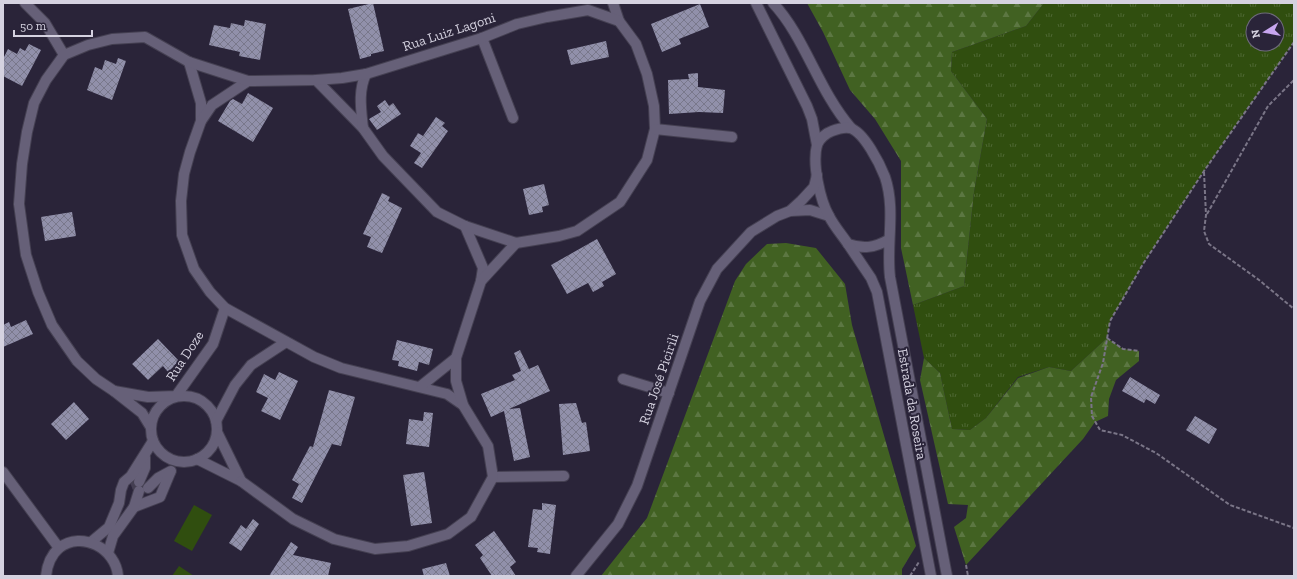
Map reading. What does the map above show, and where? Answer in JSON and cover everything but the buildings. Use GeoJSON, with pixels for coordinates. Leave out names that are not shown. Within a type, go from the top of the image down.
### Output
{"type":"FeatureCollection","features":[{"type":"Feature","properties":{"kind":"street"},"geometry":{"type":"LineString","coordinates":[[25,3],[45,23],[64,56]]}},
{"type":"Feature","properties":{"kind":"street"},"geometry":{"type":"LineString","coordinates":[[316,80],[363,128],[383,156],[437,212],[465,226],[516,243],[559,236],[577,231],[620,202],[647,160],[654,129],[654,106],[647,74],[636,44],[619,21],[613,3]]}},
{"type":"Feature","properties":{"kind":"street","name":"Estrada da Roseira"},"geometry":{"type":"LineString","coordinates":[[756,3],[812,119],[817,145],[817,175],[829,216],[871,278],[877,292],[931,576]]}},
{"type":"Feature","properties":{"kind":"street","name":"Estrada da Roseira"},"geometry":{"type":"LineString","coordinates":[[773,3],[787,22],[833,105],[851,128],[872,150],[885,178],[891,211],[888,240],[890,277],[947,576]]}},
{"type":"Feature","properties":{"kind":"street","name":"Rua Luiz Lagoni"},"geometry":{"type":"LineString","coordinates":[[248,81],[316,80],[366,74],[482,38],[517,24],[588,10],[619,21]]}},
{"type":"Feature","properties":{"kind":"street"},"geometry":{"type":"LineString","coordinates":[[217,432],[210,448],[197,460],[177,462],[163,456],[155,447],[150,426],[142,413],[96,379],[77,361],[52,325],[38,292],[25,248],[19,204],[22,164],[27,132],[34,103],[46,80],[64,56],[88,45],[112,39],[145,37],[190,62],[248,81]]}},
{"type":"Feature","properties":{"kind":"street"},"geometry":{"type":"LineString","coordinates":[[482,38],[513,118]]}},
{"type":"Feature","properties":{"kind":"street"},"geometry":{"type":"LineString","coordinates":[[190,62],[201,103],[201,121]]}},
{"type":"Feature","properties":{"kind":"street"},"geometry":{"type":"LineString","coordinates":[[363,128],[360,106],[361,85],[366,74]]}},
{"type":"Feature","properties":{"kind":"street"},"geometry":{"type":"LineString","coordinates":[[248,81],[212,105],[201,121],[184,174],[181,201],[182,235],[194,270],[210,292],[225,308],[314,357],[341,368],[387,381],[421,386],[446,394],[463,405]]}},
{"type":"Feature","properties":{"kind":"street"},"geometry":{"type":"LineString","coordinates":[[817,145],[829,132],[841,128],[851,128]]}},
{"type":"Feature","properties":{"kind":"street"},"geometry":{"type":"LineString","coordinates":[[654,129],[732,137]]}},
{"type":"Feature","properties":{"kind":"street"},"geometry":{"type":"LineString","coordinates":[[790,211],[808,195],[814,187],[817,175]]}},
{"type":"Feature","properties":{"kind":"street"},"geometry":{"type":"LineString","coordinates":[[790,211],[810,210],[829,216]]}},
{"type":"Feature","properties":{"kind":"street","name":"Rua José Picirili"},"geometry":{"type":"LineString","coordinates":[[576,576],[618,524],[637,486],[700,301],[717,269],[751,232],[777,216],[790,211]]}},
{"type":"Feature","properties":{"kind":"street"},"geometry":{"type":"LineString","coordinates":[[197,460],[241,481],[293,519],[334,539],[376,549],[408,546],[448,534],[471,517],[493,477],[488,446],[463,405],[456,381],[456,358],[481,281],[483,268],[465,226]]}},
{"type":"Feature","properties":{"kind":"street"},"geometry":{"type":"LineString","coordinates":[[848,244],[866,248],[877,246],[888,240]]}},
{"type":"Feature","properties":{"kind":"street"},"geometry":{"type":"LineString","coordinates":[[481,281],[516,243]]}},
{"type":"Feature","properties":{"kind":"street","name":"Rua Doze"},"geometry":{"type":"LineString","coordinates":[[176,396],[213,344],[225,308]]}},
{"type":"Feature","properties":{"kind":"street"},"geometry":{"type":"LineString","coordinates":[[216,421],[235,385],[251,365],[286,342]]}},
{"type":"Feature","properties":{"kind":"street"},"geometry":{"type":"LineString","coordinates":[[421,386],[456,358]]}},
{"type":"Feature","properties":{"kind":"street"},"geometry":{"type":"LineString","coordinates":[[623,379],[668,393]]}},
{"type":"Feature","properties":{"kind":"street"},"geometry":{"type":"LineString","coordinates":[[114,391],[148,397],[186,395],[201,400],[212,411],[216,421],[217,432],[241,481]]}},
{"type":"Feature","properties":{"kind":"street"},"geometry":{"type":"LineString","coordinates":[[150,426],[152,416],[158,406],[176,396]]}},
{"type":"Feature","properties":{"kind":"street"},"geometry":{"type":"LineString","coordinates":[[91,542],[109,527],[119,503],[124,482],[131,476],[137,465],[145,457],[153,441]]}},
{"type":"Feature","properties":{"kind":"street"},"geometry":{"type":"LineString","coordinates":[[108,553],[113,536],[134,507],[145,468],[145,457]]}},
{"type":"Feature","properties":{"kind":"street"},"geometry":{"type":"LineString","coordinates":[[134,507],[160,497],[170,473],[177,462]]}},
{"type":"Feature","properties":{"kind":"street"},"geometry":{"type":"LineString","coordinates":[[3,472],[59,548]]}},
{"type":"Feature","properties":{"kind":"street"},"geometry":{"type":"LineString","coordinates":[[119,503],[139,487],[170,473]]}},
{"type":"Feature","properties":{"kind":"street"},"geometry":{"type":"LineString","coordinates":[[493,477],[564,476]]}},
{"type":"Feature","properties":{"kind":"street"},"geometry":{"type":"LineString","coordinates":[[46,576],[48,564],[59,548],[76,542],[91,542],[108,553],[116,565],[118,576]]}},
{"type":"Feature","properties":{"kind":"path"},"geometry":{"type":"LineString","coordinates":[[1294,42],[1204,171],[1139,270],[1110,321],[1103,363],[1091,397],[1092,416],[1100,430],[1122,435],[1156,453],[1230,505],[1294,528]]}},
{"type":"Feature","properties":{"kind":"path"},"geometry":{"type":"LineString","coordinates":[[1206,216],[1268,106],[1294,80]]}},
{"type":"Feature","properties":{"kind":"path"},"geometry":{"type":"LineString","coordinates":[[1204,171],[1206,216],[1204,231],[1209,244],[1259,280],[1294,309]]}},
{"type":"Feature","properties":{"kind":"path"},"geometry":{"type":"LineString","coordinates":[[1107,338],[1123,349],[1139,351]]}},
{"type":"Feature","properties":{"kind":"path"},"geometry":{"type":"LineString","coordinates":[[966,565],[968,576]]}},
{"type":"Feature","properties":{"kind":"green space"},"geometry":{"type":"Polygon","coordinates":[[[807,3],[1044,3],[1026,26],[952,52],[951,71],[987,119],[974,192],[964,286],[913,305],[901,248],[901,161],[875,119],[850,90],[823,32],[807,3]]]}},
{"type":"Feature","properties":{"kind":"green space"},"geometry":{"type":"Polygon","coordinates":[[[1044,3],[1294,3],[1294,42],[1204,171],[1143,264],[1110,321],[1107,338],[1071,371],[1049,367],[1018,377],[986,418],[970,430],[952,429],[940,373],[924,358],[913,305],[964,286],[974,192],[987,119],[951,71],[952,52],[1026,26],[1044,3]]]}},
{"type":"Feature","properties":{"kind":"green space"},"geometry":{"type":"Polygon","coordinates":[[[786,243],[816,248],[845,284],[852,325],[916,546],[902,569],[902,576],[601,576],[647,518],[735,281],[746,264],[767,244],[786,243]]]}},
{"type":"Feature","properties":{"kind":"green space"},"geometry":{"type":"Polygon","coordinates":[[[1107,338],[1123,349],[1139,351],[1139,361],[1116,380],[1109,399],[1108,416],[1095,422],[1083,439],[966,565],[954,527],[966,518],[968,505],[948,504],[920,380],[924,358],[940,373],[952,429],[970,430],[986,418],[1018,378],[1049,367],[1071,371],[1107,338]]]}},
{"type":"Feature","properties":{"kind":"green space"},"geometry":{"type":"Polygon","coordinates":[[[194,505],[212,515],[192,551],[174,541],[194,505]]]}},
{"type":"Feature","properties":{"kind":"green space"},"geometry":{"type":"Polygon","coordinates":[[[179,566],[194,576],[172,576],[179,566]]]}},
{"type":"Feature","properties":{"kind":"tunnel"},"geometry":{"type":"LineString","coordinates":[[131,485],[139,482]]}}]}
